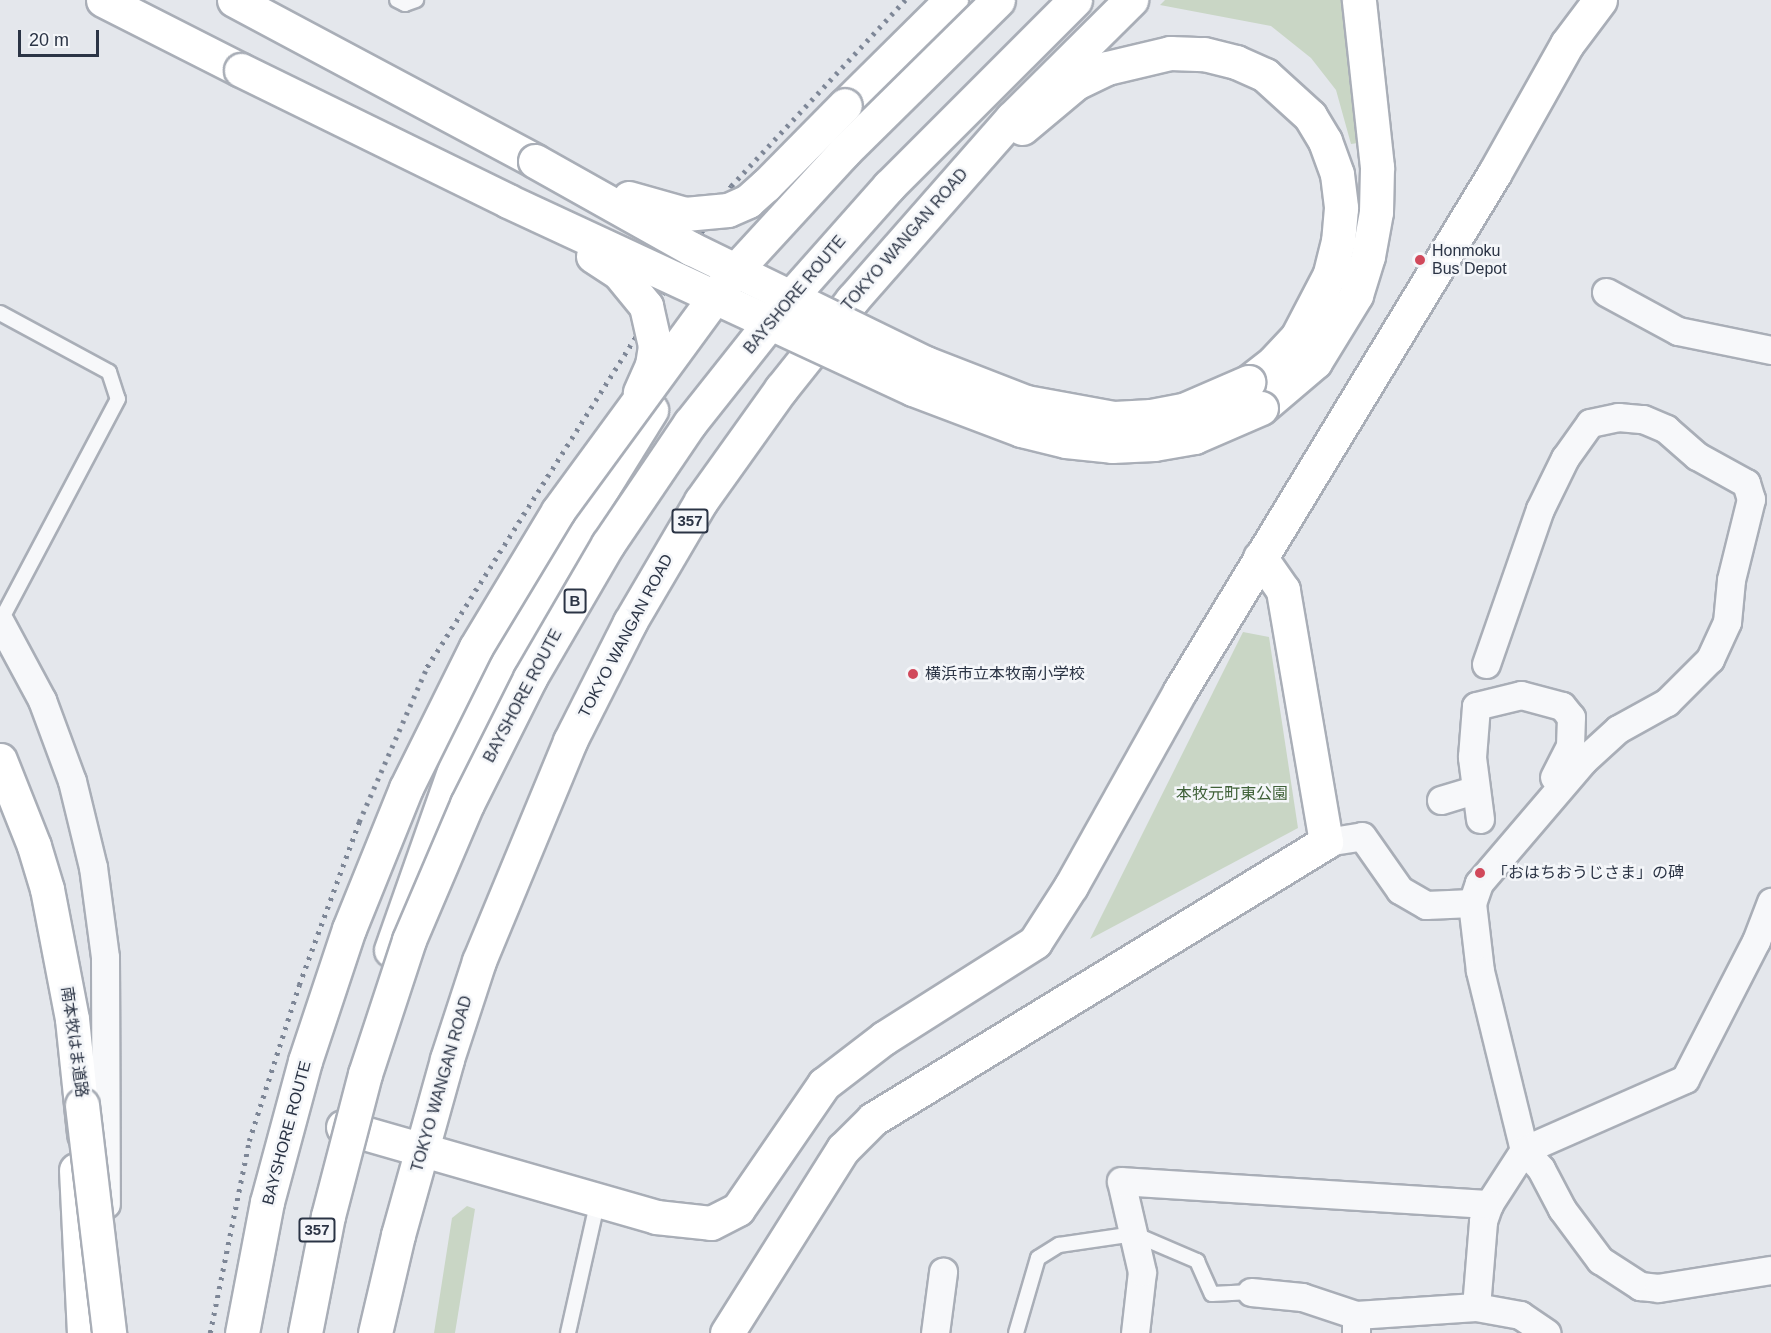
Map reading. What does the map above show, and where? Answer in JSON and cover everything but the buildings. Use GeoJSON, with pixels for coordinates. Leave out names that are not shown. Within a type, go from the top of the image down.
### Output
{"type":"FeatureCollection","features":[{"type":"Feature","properties":{"kind":"main road"},"geometry":{"type":"LineString","coordinates":[[103,0],[508,201],[913,389],[1021,430],[1100,445],[1154,444],[1194,437],[1254,395],[1274,362],[1316,308],[1330,274],[1338,241],[1341,208],[1336,174],[1325,141],[1310,116],[1291,94],[1265,75],[1204,54],[1170,53],[1107,68],[1049,103],[925,215]]}},
{"type":"Feature","properties":{"kind":"main road"},"geometry":{"type":"LineString","coordinates":[[234,0],[535,161],[702,254],[927,363],[1026,402],[1114,418],[1151,416],[1288,388],[1321,354],[1356,295],[1368,256],[1376,212],[1377,167],[1359,0]]}},
{"type":"Feature","properties":{"kind":"main road"},"geometry":{"type":"LineString","coordinates":[[535,161],[655,207],[708,215],[748,201],[951,0]]}},
{"type":"Feature","properties":{"kind":"main road","name":"357"},"geometry":{"type":"LineString","coordinates":[[292,1333],[343,1127],[395,934],[459,757],[556,563],[628,443],[731,291],[840,150],[980,0]]}},
{"type":"Feature","properties":{"kind":"main road","name":"BAYSHORE ROUTE"},"geometry":{"type":"LineString","coordinates":[[242,1333],[273,1180],[305,1061],[349,930],[406,788],[476,647],[558,511],[731,275],[844,152],[998,0]]}},
{"type":"Feature","properties":{"kind":"main road","name":"BAYSHORE ROUTE"},"geometry":{"type":"LineString","coordinates":[[305,1333],[328,1216],[365,1074],[409,940],[467,804],[530,678],[608,544],[684,432],[771,320],[896,178],[1075,0]]}},
{"type":"Feature","properties":{"kind":"main road","name":"TOKYO WANGAN ROAD"},"geometry":{"type":"LineString","coordinates":[[375,1333],[398,1234],[479,961],[523,848],[630,622],[701,501],[781,389],[925,215],[1012,118],[1131,0]]}},
{"type":"Feature","properties":{"kind":"main road"},"geometry":{"type":"LineString","coordinates":[[343,1127],[656,1217],[700,1224],[721,1221],[738,1209],[804,1109],[846,1065],[1035,942],[1260,557],[1494,174],[1567,44],[1600,0]]}},
{"type":"Feature","properties":{"kind":"main road"},"geometry":{"type":"LineString","coordinates":[[459,757],[499,641],[544,551],[644,385],[652,365],[652,325],[646,306],[619,273],[508,201]]}},
{"type":"Feature","properties":{"kind":"main road"},"geometry":{"type":"LineString","coordinates":[[727,1333],[843,1149],[873,1119],[1326,842],[1283,590],[1260,557]]}},
{"type":"Feature","properties":{"kind":"main road","name":"南本牧はま道路"},"geometry":{"type":"LineString","coordinates":[[0,760],[30,835],[47,890],[65,975],[82,1105],[95,1333]]}},
{"type":"Feature","properties":{"kind":"main road","name":"南本牧はま道路"},"geometry":{"type":"LineString","coordinates":[[0,788],[36,892],[61,1020],[71,1106],[84,1333]]}},
{"type":"Feature","properties":{"kind":"main road"},"geometry":{"type":"LineString","coordinates":[[82,1105],[109,1333]]}},
{"type":"Feature","properties":{"kind":"street"},"geometry":{"type":"LineString","coordinates":[[1606,291],[1678,331],[1771,350]]}},
{"type":"Feature","properties":{"kind":"street"},"geometry":{"type":"LineString","coordinates":[[1486,664],[1540,509],[1565,458],[1590,423],[1618,417],[1643,418],[1666,429],[1697,456],[1746,483],[1751,500],[1731,580],[1727,622],[1710,659],[1667,702],[1618,729],[1584,760],[1515,837],[1479,883],[1472,903],[1480,971],[1524,1150],[1541,1169],[1562,1209],[1600,1260],[1640,1286],[1658,1288],[1771,1270]]}},
{"type":"Feature","properties":{"kind":"street"},"geometry":{"type":"LineString","coordinates":[[0,622],[42,700],[72,781],[93,867],[105,957],[108,1049],[104,1333]]}},
{"type":"Feature","properties":{"kind":"street"},"geometry":{"type":"LineString","coordinates":[[1480,819],[1474,790],[1476,706],[1521,695],[1562,706],[1571,717],[1570,746],[1566,760],[1515,837]]}},
{"type":"Feature","properties":{"kind":"street"},"geometry":{"type":"LineString","coordinates":[[1441,800],[1474,790]]}},
{"type":"Feature","properties":{"kind":"street"},"geometry":{"type":"LineString","coordinates":[[1326,842],[1362,836],[1400,890],[1426,905],[1472,903]]}},
{"type":"Feature","properties":{"kind":"street"},"geometry":{"type":"LineString","coordinates":[[1476,1307],[1483,1221],[1489,1204],[1524,1150],[1685,1079],[1755,941],[1771,902]]}},
{"type":"Feature","properties":{"kind":"street"},"geometry":{"type":"LineString","coordinates":[[1135,1333],[1142,1272],[1121,1181],[1489,1204]]}},
{"type":"Feature","properties":{"kind":"street"},"geometry":{"type":"LineString","coordinates":[[934,1333],[943,1272]]}},
{"type":"Feature","properties":{"kind":"street"},"geometry":{"type":"LineString","coordinates":[[1251,1292],[1302,1297],[1356,1324],[1476,1307],[1520,1315],[1540,1331]]}},
{"type":"Feature","properties":{"kind":"lane"},"geometry":{"type":"LineString","coordinates":[[397,0],[405,4],[416,0]]}},
{"type":"Feature","properties":{"kind":"lane"},"geometry":{"type":"LineString","coordinates":[[0,312],[109,372],[118,399],[0,622]]}},
{"type":"Feature","properties":{"kind":"lane"},"geometry":{"type":"LineString","coordinates":[[568,1333],[598,1200]]}},
{"type":"Feature","properties":{"kind":"lane"},"geometry":{"type":"LineString","coordinates":[[1016,1333],[1038,1258],[1059,1245],[1134,1234],[1197,1261],[1212,1294],[1251,1292]]}},
{"type":"Feature","properties":{"kind":"green space"},"geometry":{"type":"Polygon","coordinates":[[[1165,0],[1345,0],[1358,143],[1351,144],[1336,90],[1311,58],[1271,26],[1160,5],[1165,0]]]}},
{"type":"Feature","properties":{"kind":"green space","name":"本牧元町東公園"},"geometry":{"type":"Polygon","coordinates":[[[1243,632],[1269,637],[1298,828],[1090,939],[1243,632]]]}},
{"type":"Feature","properties":{"kind":"green space"},"geometry":{"type":"Polygon","coordinates":[[[467,1206],[475,1209],[455,1333],[434,1333],[452,1218],[467,1206]]]}},
{"type":"Feature","properties":{"kind":"railway"},"geometry":{"type":"LineString","coordinates":[[210,1333],[249,1141],[299,985],[359,822],[427,667],[731,186],[905,0]]}},
{"type":"Feature","properties":{"kind":"place","name":"Honmoku Bus Depot"},"geometry":{"type":"Point","coordinates":[1420,260]}},
{"type":"Feature","properties":{"kind":"place","name":"横浜市立本牧南小学校"},"geometry":{"type":"Point","coordinates":[913,674]}},
{"type":"Feature","properties":{"kind":"place","name":"「おはちおうじさま」の碑"},"geometry":{"type":"Point","coordinates":[1480,873]}}]}
